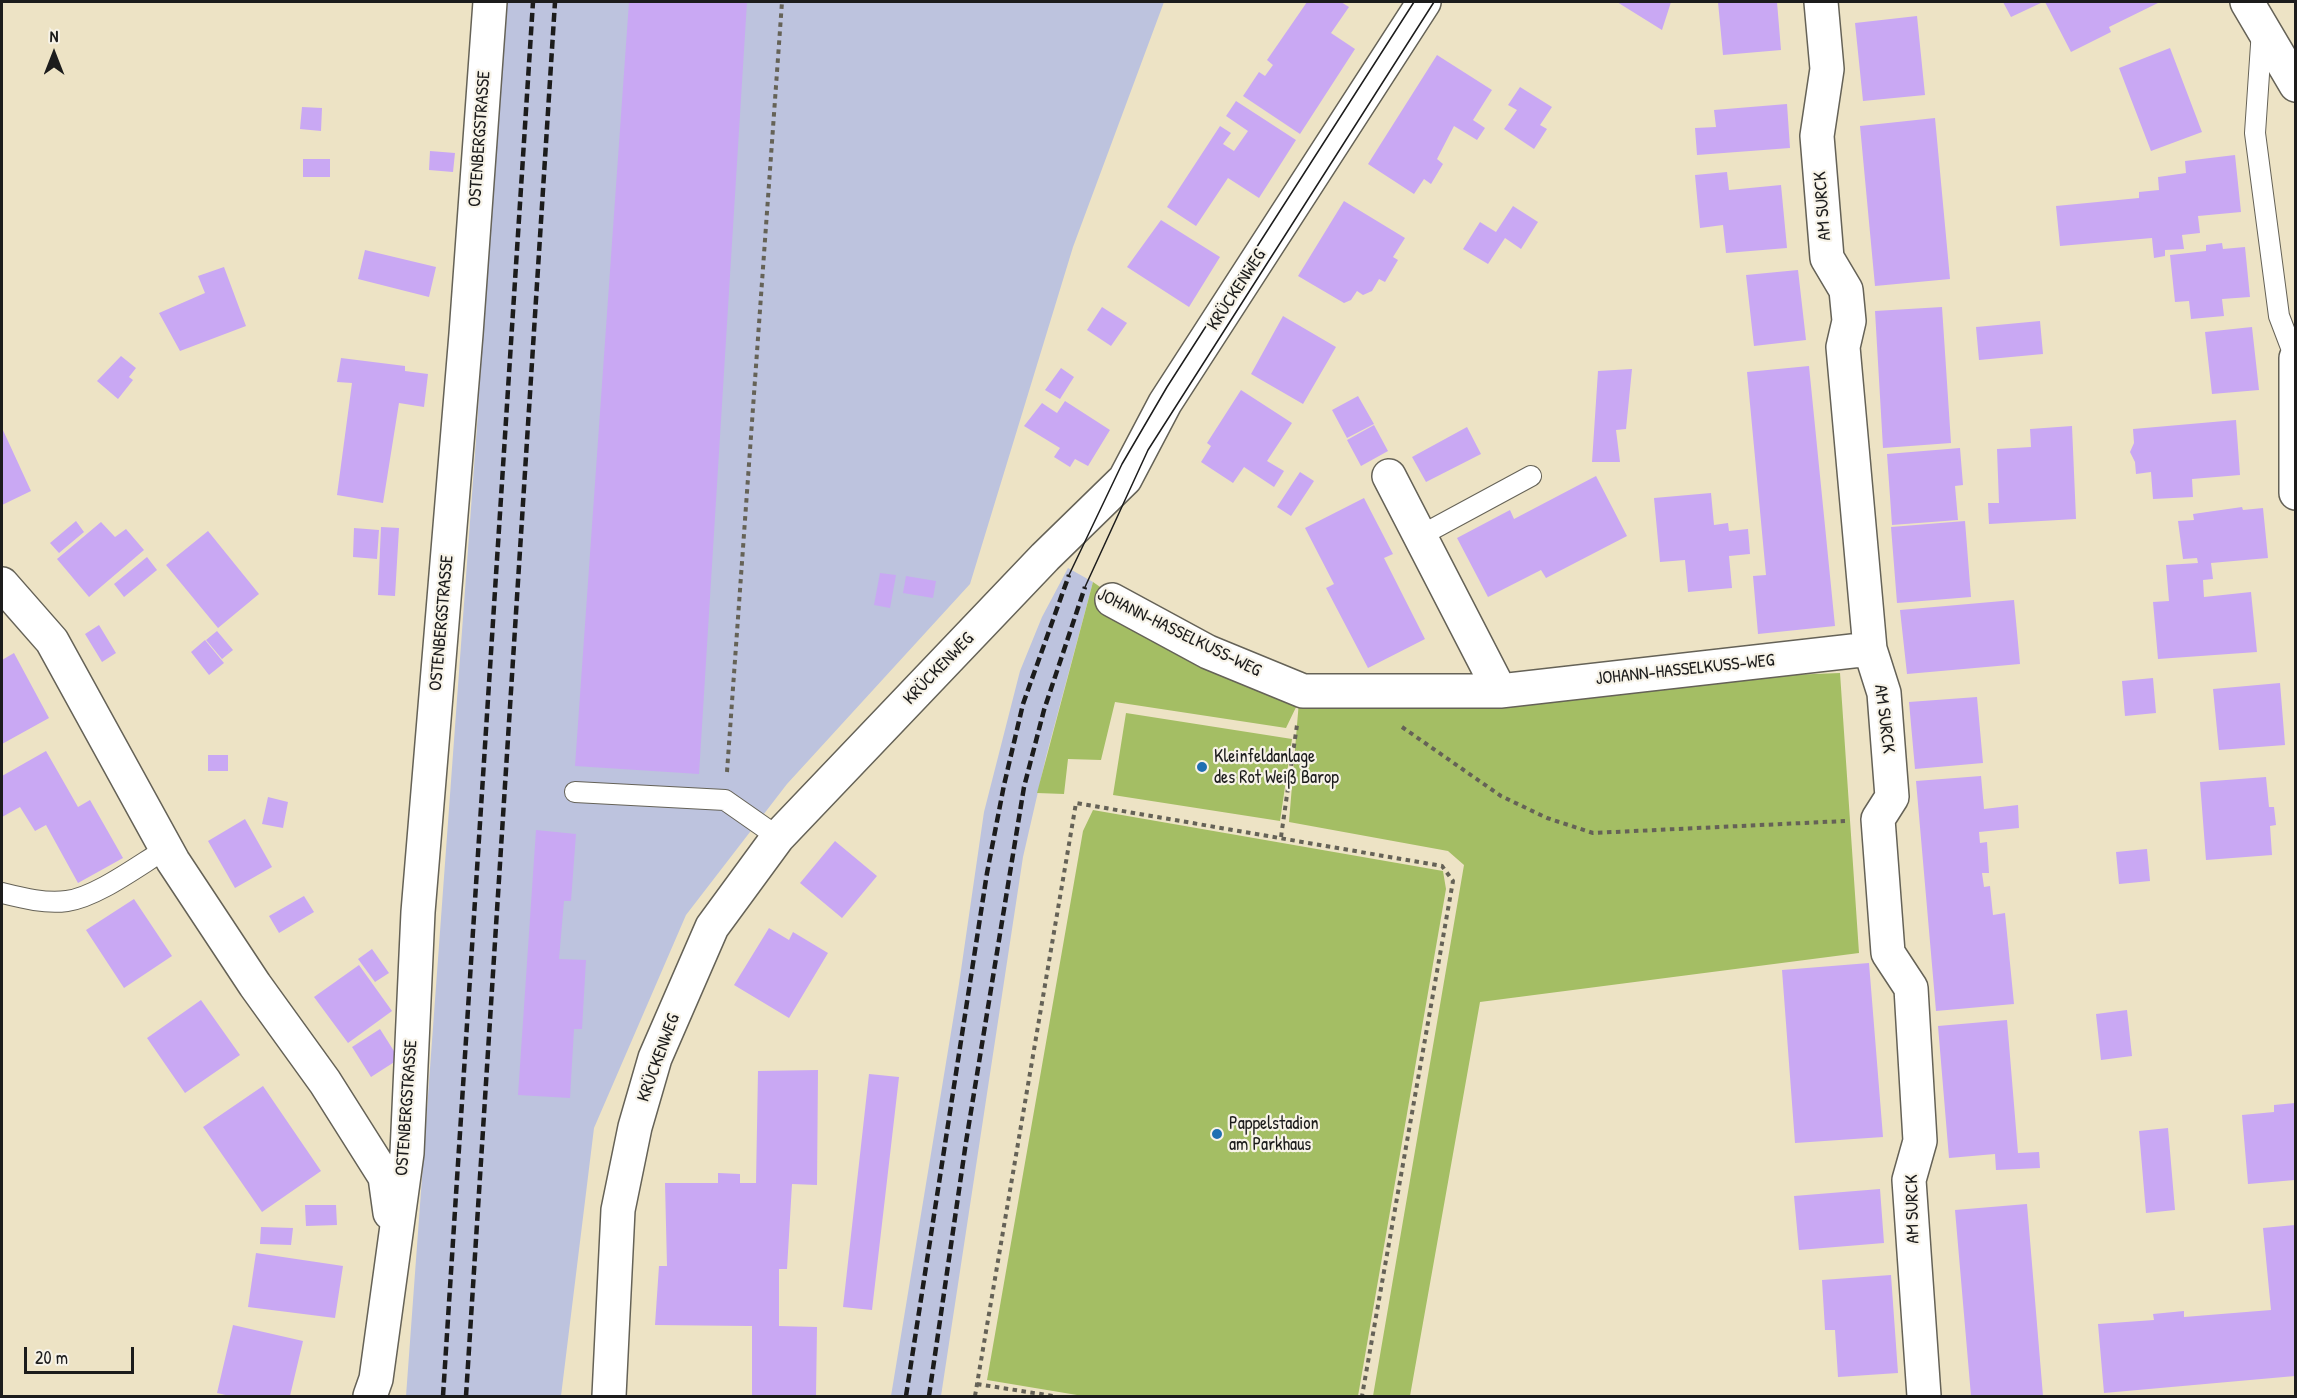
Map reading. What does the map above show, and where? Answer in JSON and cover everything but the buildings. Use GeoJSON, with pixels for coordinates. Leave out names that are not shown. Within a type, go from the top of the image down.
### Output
{"type":"FeatureCollection","features":[{"type":"Feature","properties":{"kind":"street","name":"OSTENBERGSTRASSE"},"geometry":{"type":"LineString","coordinates":[[370,1396],[376,1379],[406,1153],[418,912],[465,346],[490,2]]}},
{"type":"Feature","properties":{"kind":"street","name":"KRÜCKENWEG"},"geometry":{"type":"LineString","coordinates":[[609,1396],[618,1210],[635,1127],[656,1058],[712,927],[778,837],[1046,557],[1125,479],[1165,403],[1424,2]]}},
{"type":"Feature","properties":{"kind":"street","name":"AM SURCK"},"geometry":{"type":"LineString","coordinates":[[1821,2],[1827,69],[1817,136],[1827,258],[1846,290],[1849,321],[1843,347],[1870,649],[1884,693],[1892,797],[1878,819],[1888,953],[1911,988],[1920,1141],[1909,1180],[1924,1396]]}},
{"type":"Feature","properties":{"kind":"street"},"geometry":{"type":"LineString","coordinates":[[2255,14],[2295,85]]}},
{"type":"Feature","properties":{"kind":"street"},"geometry":{"type":"LineString","coordinates":[[2295,358],[2295,493]]}},
{"type":"Feature","properties":{"kind":"street"},"geometry":{"type":"LineString","coordinates":[[1389,476],[1500,691]]}},
{"type":"Feature","properties":{"kind":"street","name":"OSTENBERGSTRASSE"},"geometry":{"type":"LineString","coordinates":[[2,584],[52,641],[166,849],[255,985],[325,1082],[385,1177],[394,1245]]}},
{"type":"Feature","properties":{"kind":"street","name":"JOHANN-HASSELKUSS-WEG"},"geometry":{"type":"LineString","coordinates":[[1112,600],[1208,651],[1303,691],[1500,691],[1870,649]]}},
{"type":"Feature","properties":{"kind":"lane"},"geometry":{"type":"LineString","coordinates":[[2255,14],[2255,133],[2279,316],[2295,358]]}},
{"type":"Feature","properties":{"kind":"lane"},"geometry":{"type":"LineString","coordinates":[[1420,536],[1532,476]]}},
{"type":"Feature","properties":{"kind":"lane"},"geometry":{"type":"LineString","coordinates":[[575,792],[725,800],[778,837]]}},
{"type":"Feature","properties":{"kind":"lane"},"geometry":{"type":"LineString","coordinates":[[2,892],[34,901],[67,901],[89,894],[166,849]]}},
{"type":"Feature","properties":{"kind":"path"},"geometry":{"type":"LineString","coordinates":[[725,800],[782,2]]}},
{"type":"Feature","properties":{"kind":"path"},"geometry":{"type":"LineString","coordinates":[[1281,837],[1303,691]]}},
{"type":"Feature","properties":{"kind":"path"},"geometry":{"type":"LineString","coordinates":[[1399,724],[1501,796],[1548,818],[1593,833],[1878,819]]}},
{"type":"Feature","properties":{"kind":"path"},"geometry":{"type":"LineString","coordinates":[[975,1396],[1076,803],[1442,866],[1453,881],[1362,1396]]}},
{"type":"Feature","properties":{"kind":"path"},"geometry":{"type":"LineString","coordinates":[[977,1384],[1053,1396]]}},
{"type":"Feature","properties":{"kind":"shaded area"},"geometry":{"type":"Polygon","coordinates":[[[503,2],[1164,2],[1073,247],[970,584],[787,784],[686,915],[594,1128],[561,1396],[406,1396],[477,426],[503,2]]]}},
{"type":"Feature","properties":{"kind":"shaded area"},"geometry":{"type":"Polygon","coordinates":[[[1068,568],[1093,582],[1046,757],[1023,857],[941,1396],[891,1396],[959,984],[984,812],[1020,671],[1042,617],[1068,568]]]}},
{"type":"Feature","properties":{"kind":"green space"},"geometry":{"type":"Polygon","coordinates":[[[1093,582],[1146,619],[1352,692],[1840,673],[1859,953],[1480,1002],[1410,1396],[1373,1396],[1464,865],[1448,851],[1289,822],[1299,701],[1286,728],[1115,702],[1101,760],[1068,759],[1064,794],[1037,793],[1093,582]]]}},
{"type":"Feature","properties":{"kind":"green space","name":"Kleinfeldanlage des Rot Weiß Barop"},"geometry":{"type":"Polygon","coordinates":[[[1126,713],[1292,739],[1280,821],[1113,795],[1126,713]]]}},
{"type":"Feature","properties":{"kind":"green space","name":"Pappelstadion am Parkhaus"},"geometry":{"type":"Polygon","coordinates":[[[1093,810],[1443,871],[1446,889],[1358,1396],[1083,1396],[987,1380],[1083,831],[1093,810]]]}},
{"type":"Feature","properties":{"kind":"tram line"},"geometry":{"type":"LineString","coordinates":[[1069,575],[1122,464],[1167,387],[1414,2]]}},
{"type":"Feature","properties":{"kind":"tram line"},"geometry":{"type":"LineString","coordinates":[[1085,587],[1148,450],[1434,2]]}},
{"type":"Feature","properties":{"kind":"railway"},"geometry":{"type":"LineString","coordinates":[[443,1396],[533,2]]}},
{"type":"Feature","properties":{"kind":"railway"},"geometry":{"type":"LineString","coordinates":[[466,1396],[555,2]]}},
{"type":"Feature","properties":{"kind":"railway"},"geometry":{"type":"LineString","coordinates":[[906,1396],[987,873],[1004,785],[1023,704],[1069,575]]}},
{"type":"Feature","properties":{"kind":"railway"},"geometry":{"type":"LineString","coordinates":[[929,1396],[966,1142],[1024,787],[1044,710],[1085,587]]}},
{"type":"Feature","properties":{"kind":"place","name":"Kleinfeldanlage des Rot Weiß Barop"},"geometry":{"type":"Point","coordinates":[1202,767]}},
{"type":"Feature","properties":{"kind":"place","name":"Pappelstadion am Parkhaus"},"geometry":{"type":"Point","coordinates":[1217,1134]}}]}
